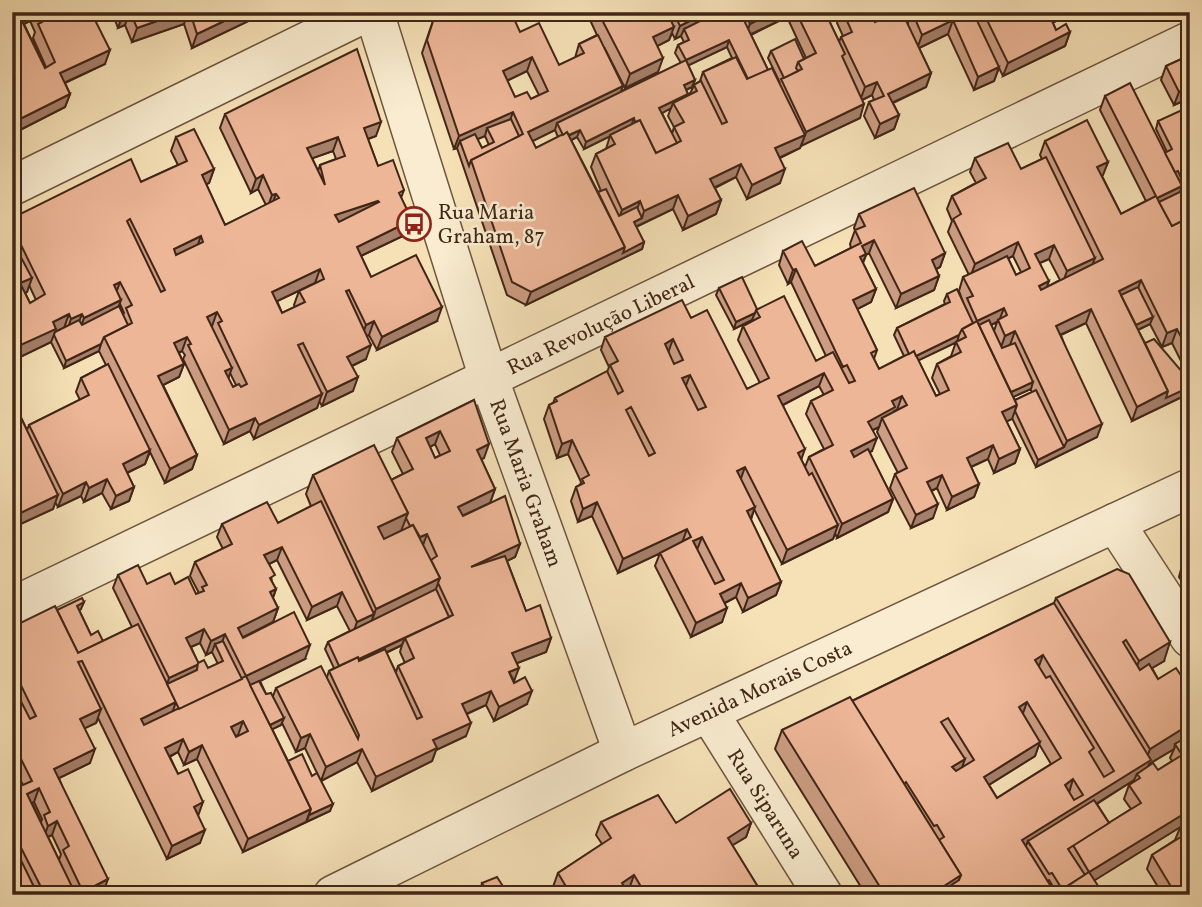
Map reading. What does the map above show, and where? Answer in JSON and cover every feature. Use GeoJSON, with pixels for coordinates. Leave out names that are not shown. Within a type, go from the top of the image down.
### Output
{"type":"FeatureCollection","features":[{"type":"Feature","properties":{"kind":"street"},"geometry":{"type":"LineString","coordinates":[[12,186],[367,12]]}},
{"type":"Feature","properties":{"kind":"street","name":"Rua Maria Graham"},"geometry":{"type":"LineString","coordinates":[[374,12],[489,379],[623,752]]}},
{"type":"Feature","properties":{"kind":"street","name":"Rua Revolução Liberal"},"geometry":{"type":"LineString","coordinates":[[12,607],[1190,41]]}},
{"type":"Feature","properties":{"kind":"street","name":"Avenida Morais Costa"},"geometry":{"type":"LineString","coordinates":[[333,895],[623,752],[1190,488]]}},
{"type":"Feature","properties":{"kind":"street"},"geometry":{"type":"LineString","coordinates":[[1115,523],[1190,638]]}},
{"type":"Feature","properties":{"kind":"street","name":"Rua Siparuna"},"geometry":{"type":"LineString","coordinates":[[709,713],[823,895]]}},
{"type":"Feature","properties":{"kind":"building"},"geometry":{"type":"Polygon","coordinates":[[[12,12],[24,12],[12,18],[12,12]]]}},
{"type":"Feature","properties":{"kind":"building"},"geometry":{"type":"Polygon","coordinates":[[[37,12],[91,12],[110,50],[60,73],[70,94],[14,122],[12,20],[20,17],[45,68],[55,62],[38,24],[42,22],[37,12]]]}},
{"type":"Feature","properties":{"kind":"building"},"geometry":{"type":"Polygon","coordinates":[[[130,12],[183,12],[137,28],[130,12]]]}},
{"type":"Feature","properties":{"kind":"building"},"geometry":{"type":"Polygon","coordinates":[[[190,12],[243,12],[197,34],[190,12]]]}},
{"type":"Feature","properties":{"kind":"building"},"geometry":{"type":"Polygon","coordinates":[[[436,12],[511,12],[520,32],[539,23],[559,65],[584,53],[579,44],[598,35],[623,86],[528,132],[536,148],[567,132],[625,247],[531,292],[512,282],[471,160],[523,134],[513,112],[459,136],[427,40],[436,12]],[[532,57],[503,71],[515,97],[527,92],[531,99],[548,91],[532,57]]]}},
{"type":"Feature","properties":{"kind":"building"},"geometry":{"type":"Polygon","coordinates":[[[598,12],[667,12],[674,27],[653,37],[663,58],[630,74],[598,12]]]}},
{"type":"Feature","properties":{"kind":"building"},"geometry":{"type":"Polygon","coordinates":[[[673,12],[707,12],[680,26],[673,12]]]}},
{"type":"Feature","properties":{"kind":"building"},"geometry":{"type":"Polygon","coordinates":[[[718,12],[740,12],[768,70],[748,79],[729,40],[686,60],[678,45],[689,40],[684,29],[718,12]]]}},
{"type":"Feature","properties":{"kind":"building"},"geometry":{"type":"Polygon","coordinates":[[[745,12],[774,12],[750,24],[745,12]]]}},
{"type":"Feature","properties":{"kind":"building"},"geometry":{"type":"Polygon","coordinates":[[[796,12],[825,12],[864,104],[806,132],[781,79],[802,69],[798,62],[816,53],[796,12]]]}},
{"type":"Feature","properties":{"kind":"building"},"geometry":{"type":"Polygon","coordinates":[[[843,12],[871,12],[875,22],[895,12],[902,12],[931,73],[888,94],[899,115],[880,124],[869,102],[884,96],[877,82],[865,87],[841,37],[852,32],[843,12]]]}},
{"type":"Feature","properties":{"kind":"building"},"geometry":{"type":"Polygon","coordinates":[[[912,12],[973,12],[999,67],[978,77],[953,20],[922,35],[912,12]]]}},
{"type":"Feature","properties":{"kind":"building"},"geometry":{"type":"Polygon","coordinates":[[[983,12],[1048,12],[1056,30],[1066,24],[1070,32],[1008,63],[983,12]]]}},
{"type":"Feature","properties":{"kind":"building"},"geometry":{"type":"Polygon","coordinates":[[[795,39],[804,59],[798,62],[798,71],[784,78],[771,51],[795,39]]]}},
{"type":"Feature","properties":{"kind":"building"},"geometry":{"type":"Polygon","coordinates":[[[357,49],[381,122],[364,128],[378,166],[393,160],[404,190],[399,193],[412,220],[357,247],[371,277],[416,255],[442,307],[382,337],[374,321],[366,325],[349,290],[346,291],[371,345],[347,357],[358,377],[327,392],[303,343],[298,345],[322,394],[259,425],[255,418],[229,430],[188,345],[191,344],[187,337],[174,343],[184,364],[158,376],[197,455],[170,469],[104,337],[132,323],[126,308],[132,305],[120,282],[114,285],[121,300],[84,318],[82,314],[71,319],[69,314],[53,322],[56,329],[12,349],[12,218],[131,159],[141,182],[187,161],[176,137],[194,129],[214,169],[202,175],[225,225],[279,198],[276,194],[272,195],[263,175],[256,179],[225,114],[357,49]],[[338,137],[307,148],[325,185],[320,165],[345,156],[338,137]],[[379,202],[335,215],[339,222],[379,202]],[[130,219],[127,221],[161,292],[165,290],[130,219]],[[201,236],[174,249],[176,255],[203,242],[201,236]],[[21,245],[16,248],[32,278],[20,283],[30,303],[45,294],[21,245]],[[320,269],[272,292],[282,313],[305,302],[299,291],[324,279],[320,269]],[[217,312],[207,317],[232,368],[225,371],[233,387],[247,384],[218,323],[222,321],[217,312]]]}},
{"type":"Feature","properties":{"kind":"building"},"geometry":{"type":"Polygon","coordinates":[[[1190,55],[1190,86],[1179,92],[1166,66],[1190,55]]]}},
{"type":"Feature","properties":{"kind":"building"},"geometry":{"type":"Polygon","coordinates":[[[736,57],[747,79],[772,68],[805,135],[775,148],[785,169],[752,185],[741,164],[710,179],[721,200],[688,216],[678,195],[644,211],[640,201],[622,210],[596,154],[615,144],[610,135],[640,120],[656,153],[681,141],[674,127],[684,122],[673,103],[697,91],[694,85],[701,81],[722,124],[727,122],[703,72],[736,57]]]}},
{"type":"Feature","properties":{"kind":"building"},"geometry":{"type":"Polygon","coordinates":[[[686,60],[695,80],[684,85],[688,94],[659,108],[677,143],[656,153],[640,120],[635,122],[634,118],[586,142],[580,130],[563,135],[557,123],[686,60]]]}},
{"type":"Feature","properties":{"kind":"building"},"geometry":{"type":"Polygon","coordinates":[[[1130,83],[1182,186],[1157,198],[1172,226],[1190,217],[1190,355],[1177,329],[1167,333],[1141,280],[1119,291],[1168,391],[1137,407],[1091,309],[1056,326],[1102,424],[1067,441],[1015,331],[1005,336],[998,320],[1007,315],[1004,308],[977,321],[967,298],[973,296],[963,277],[1007,256],[1016,275],[1030,268],[1018,242],[975,264],[953,219],[961,214],[952,196],[986,178],[975,158],[1008,143],[1021,169],[1046,157],[1095,258],[1067,271],[1054,245],[1035,254],[1049,281],[1039,286],[1041,290],[1103,259],[1045,141],[1087,120],[1108,162],[1097,167],[1121,214],[1156,196],[1105,96],[1130,83]]]}},
{"type":"Feature","properties":{"kind":"building"},"geometry":{"type":"Polygon","coordinates":[[[1182,110],[1190,126],[1190,174],[1181,178],[1165,153],[1172,149],[1158,121],[1182,110]]]}},
{"type":"Feature","properties":{"kind":"building"},"geometry":{"type":"Polygon","coordinates":[[[511,119],[519,136],[471,160],[469,166],[460,141],[475,134],[482,148],[494,142],[487,128],[511,119]]]}},
{"type":"Feature","properties":{"kind":"building"},"geometry":{"type":"Polygon","coordinates":[[[1190,187],[1190,217],[1172,226],[1159,202],[1190,187]]]}},
{"type":"Feature","properties":{"kind":"building"},"geometry":{"type":"Polygon","coordinates":[[[914,188],[945,253],[932,260],[939,276],[901,294],[874,240],[862,246],[866,254],[860,257],[876,289],[853,300],[877,350],[871,353],[879,369],[914,351],[936,396],[949,390],[937,364],[961,352],[956,342],[966,337],[962,329],[977,321],[1017,405],[1002,412],[1020,449],[999,459],[993,445],[967,458],[979,484],[952,497],[942,475],[927,482],[938,504],[916,515],[895,474],[907,468],[882,418],[907,405],[902,396],[892,401],[895,407],[868,422],[877,438],[851,451],[854,457],[868,449],[893,499],[842,524],[809,457],[833,445],[811,401],[833,390],[824,373],[778,396],[805,449],[798,453],[809,475],[812,473],[838,525],[787,550],[745,467],[737,471],[755,507],[747,511],[781,582],[748,598],[741,583],[720,594],[727,608],[696,623],[660,553],[691,537],[687,529],[623,559],[597,502],[583,509],[576,487],[584,483],[582,479],[589,475],[572,440],[562,444],[549,405],[557,401],[555,398],[607,371],[618,394],[623,391],[610,365],[618,361],[605,337],[682,300],[691,318],[707,310],[747,389],[769,378],[743,326],[760,317],[756,310],[784,296],[816,361],[833,352],[849,383],[855,381],[847,365],[843,367],[796,269],[793,270],[783,251],[802,241],[815,266],[861,243],[855,230],[865,226],[859,214],[914,188]],[[673,339],[665,344],[674,364],[683,360],[673,339]],[[690,375],[682,378],[698,410],[706,407],[690,375]],[[631,407],[626,410],[649,456],[655,453],[631,407]],[[702,537],[693,541],[715,584],[724,580],[702,537]]]}},
{"type":"Feature","properties":{"kind":"building"},"geometry":{"type":"Polygon","coordinates":[[[606,189],[619,216],[637,207],[642,218],[634,222],[644,242],[623,253],[625,247],[598,192],[606,189]]]}},
{"type":"Feature","properties":{"kind":"building"},"geometry":{"type":"Polygon","coordinates":[[[742,277],[757,309],[755,313],[736,322],[719,288],[742,277]]]}},
{"type":"Feature","properties":{"kind":"building"},"geometry":{"type":"Polygon","coordinates":[[[1138,287],[1153,317],[1136,325],[1121,295],[1138,287]]]}},
{"type":"Feature","properties":{"kind":"building"},"geometry":{"type":"Polygon","coordinates":[[[957,289],[973,323],[962,329],[959,335],[916,356],[914,351],[909,354],[897,328],[950,302],[947,294],[957,289]]]}},
{"type":"Feature","properties":{"kind":"building"},"geometry":{"type":"Polygon","coordinates":[[[119,306],[128,325],[104,337],[101,344],[66,361],[55,332],[79,320],[82,325],[119,306]]]}},
{"type":"Feature","properties":{"kind":"building"},"geometry":{"type":"Polygon","coordinates":[[[989,320],[1002,348],[1015,343],[1033,382],[1011,392],[979,325],[989,320]]]}},
{"type":"Feature","properties":{"kind":"building"},"geometry":{"type":"Polygon","coordinates":[[[1154,339],[1190,381],[1190,387],[1166,398],[1168,391],[1145,343],[1154,339]]]}},
{"type":"Feature","properties":{"kind":"building"},"geometry":{"type":"Polygon","coordinates":[[[108,364],[150,450],[123,464],[134,487],[116,496],[107,479],[89,488],[86,482],[63,494],[29,425],[89,395],[81,378],[108,364]]]}},
{"type":"Feature","properties":{"kind":"building"},"geometry":{"type":"Polygon","coordinates":[[[1036,390],[1064,447],[1038,460],[1015,411],[1015,400],[1036,390]]]}},
{"type":"Feature","properties":{"kind":"building"},"geometry":{"type":"Polygon","coordinates":[[[12,399],[58,495],[12,517],[12,428],[18,425],[12,414],[12,399]]]}},
{"type":"Feature","properties":{"kind":"building"},"geometry":{"type":"Polygon","coordinates":[[[474,400],[489,444],[477,450],[495,489],[458,507],[463,516],[505,496],[520,544],[471,567],[505,556],[526,611],[540,605],[551,638],[512,653],[519,668],[509,672],[514,683],[525,677],[532,691],[499,707],[491,691],[462,704],[471,723],[433,740],[437,748],[376,777],[362,749],[326,767],[310,734],[301,738],[276,688],[321,666],[358,739],[359,735],[329,671],[358,657],[359,661],[385,649],[417,719],[422,717],[398,666],[414,658],[405,638],[453,615],[438,583],[440,578],[431,560],[437,556],[427,534],[420,537],[413,525],[410,526],[406,518],[408,513],[391,480],[413,469],[397,438],[474,400]],[[440,431],[426,438],[435,458],[450,451],[440,431]]]}},
{"type":"Feature","properties":{"kind":"building"},"geometry":{"type":"Polygon","coordinates":[[[374,445],[408,513],[378,527],[384,539],[413,525],[440,578],[376,609],[313,475],[374,445]]]}},
{"type":"Feature","properties":{"kind":"building"},"geometry":{"type":"Polygon","coordinates":[[[321,501],[374,614],[357,622],[342,592],[312,607],[282,547],[264,555],[275,575],[270,578],[276,589],[270,592],[278,608],[238,628],[243,638],[294,612],[310,645],[246,676],[225,634],[211,641],[204,629],[186,638],[199,664],[169,678],[118,575],[138,565],[147,584],[170,573],[175,584],[188,577],[196,594],[204,591],[202,587],[207,585],[195,562],[232,544],[222,524],[267,502],[278,523],[321,501]]]}},
{"type":"Feature","properties":{"kind":"building"},"geometry":{"type":"Polygon","coordinates":[[[1190,540],[1190,572],[1184,563],[1190,540]]]}},
{"type":"Feature","properties":{"kind":"building"},"geometry":{"type":"Polygon","coordinates":[[[1117,569],[1129,574],[1170,642],[1139,661],[1126,640],[1123,642],[1140,670],[1149,664],[1158,679],[1176,668],[1190,689],[1190,724],[1150,749],[1056,598],[1117,569]]]}},
{"type":"Feature","properties":{"kind":"building"},"geometry":{"type":"Polygon","coordinates":[[[436,589],[449,617],[339,666],[328,642],[436,589]]]}},
{"type":"Feature","properties":{"kind":"building"},"geometry":{"type":"Polygon","coordinates":[[[82,598],[84,602],[77,606],[91,635],[98,631],[103,641],[78,653],[57,610],[82,598]]]}},
{"type":"Feature","properties":{"kind":"building"},"geometry":{"type":"Polygon","coordinates":[[[1054,603],[1151,760],[1022,840],[1050,885],[1035,895],[936,895],[959,880],[961,875],[939,840],[944,837],[937,825],[934,826],[906,782],[904,784],[852,701],[1054,603]],[[1043,655],[1035,660],[1046,678],[1050,676],[1094,748],[1089,752],[1104,777],[1114,771],[1043,655]],[[1027,702],[1019,707],[1040,742],[984,777],[997,798],[1061,758],[1027,702]],[[948,718],[941,722],[965,759],[952,767],[956,771],[974,760],[948,718]],[[1073,779],[1065,785],[1074,800],[1083,795],[1073,779]]]}},
{"type":"Feature","properties":{"kind":"building"},"geometry":{"type":"Polygon","coordinates":[[[55,606],[78,653],[138,624],[176,702],[141,719],[144,725],[246,676],[311,809],[248,839],[202,745],[189,752],[183,739],[165,748],[178,774],[188,769],[203,802],[194,807],[205,830],[172,846],[82,661],[78,662],[101,709],[80,719],[95,749],[54,769],[108,879],[83,892],[63,850],[69,846],[57,821],[48,826],[44,815],[50,812],[39,788],[27,794],[76,895],[45,895],[12,830],[12,765],[23,785],[32,781],[12,741],[12,684],[30,719],[36,716],[12,667],[12,627],[55,606]],[[243,721],[231,727],[236,737],[248,731],[243,721]]]}},
{"type":"Feature","properties":{"kind":"building"},"geometry":{"type":"Polygon","coordinates":[[[223,641],[242,679],[179,709],[167,684],[197,670],[198,663],[204,660],[208,668],[223,661],[215,644],[223,641]]]}},
{"type":"Feature","properties":{"kind":"building"},"geometry":{"type":"Polygon","coordinates":[[[259,681],[266,694],[271,693],[284,718],[270,725],[250,685],[259,681]]]}},
{"type":"Feature","properties":{"kind":"building"},"geometry":{"type":"Polygon","coordinates":[[[850,697],[961,875],[930,895],[885,895],[782,730],[850,697]]]}},
{"type":"Feature","properties":{"kind":"building"},"geometry":{"type":"Polygon","coordinates":[[[1190,735],[1190,810],[1089,872],[1073,845],[1141,803],[1129,785],[1140,778],[1137,774],[1153,763],[1158,770],[1182,755],[1175,744],[1190,735]]]}},
{"type":"Feature","properties":{"kind":"building"},"geometry":{"type":"Polygon","coordinates":[[[302,754],[312,776],[317,773],[333,804],[309,815],[311,809],[288,761],[302,754]]]}},
{"type":"Feature","properties":{"kind":"building"},"geometry":{"type":"Polygon","coordinates":[[[730,789],[751,823],[728,838],[763,895],[646,895],[634,875],[622,883],[629,895],[571,895],[558,873],[611,838],[601,822],[658,795],[676,823],[730,789]]]}},
{"type":"Feature","properties":{"kind":"building"},"geometry":{"type":"Polygon","coordinates":[[[1094,800],[1109,823],[1068,849],[1085,875],[1062,889],[1028,841],[1094,800]]]}},
{"type":"Feature","properties":{"kind":"building"},"geometry":{"type":"Polygon","coordinates":[[[1190,822],[1190,880],[1173,890],[1152,855],[1184,835],[1180,828],[1190,822]]]}},
{"type":"Feature","properties":{"kind":"building"},"geometry":{"type":"Polygon","coordinates":[[[12,842],[38,895],[12,895],[12,842]]]}},
{"type":"Feature","properties":{"kind":"building"},"geometry":{"type":"Polygon","coordinates":[[[1089,872],[1104,895],[1054,895],[1089,872]]]}},
{"type":"Feature","properties":{"kind":"building"},"geometry":{"type":"Polygon","coordinates":[[[497,877],[508,894],[489,895],[482,883],[497,877]]]}},
{"type":"Feature","properties":{"kind":"place","name":"Rua Maria Graham, 87"},"geometry":{"type":"Point","coordinates":[414,224]}}]}
